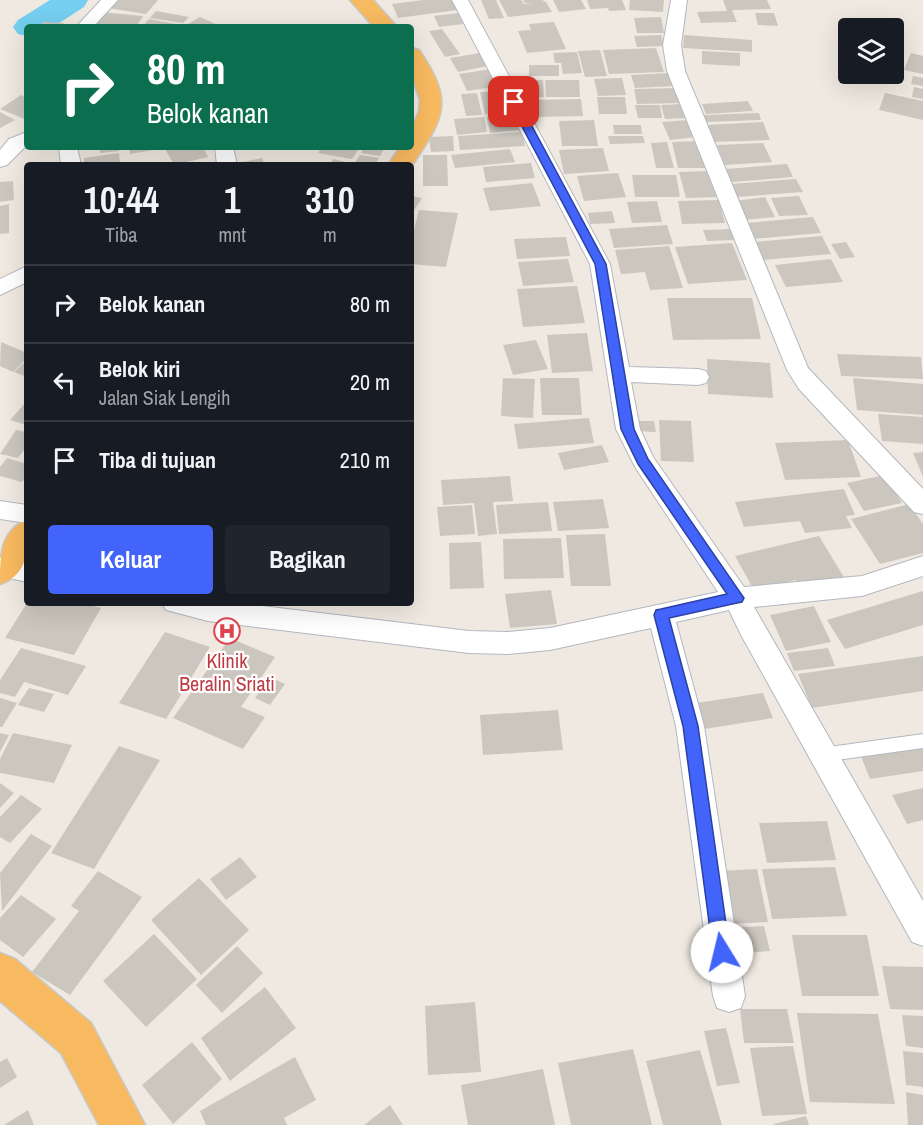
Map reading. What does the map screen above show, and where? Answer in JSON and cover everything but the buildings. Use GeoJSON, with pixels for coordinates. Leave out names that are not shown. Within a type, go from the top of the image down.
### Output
{"type":"FeatureCollection","features":[{"type":"Feature","properties":{"kind":"highway"},"geometry":{"type":"LineString","coordinates":[[361,0],[383,24]]}},
{"type":"Feature","properties":{"kind":"highway"},"geometry":{"type":"LineString","coordinates":[[414,60],[427,80],[433,105],[428,123],[414,144]]}},
{"type":"Feature","properties":{"kind":"highway"},"geometry":{"type":"LineString","coordinates":[[10,570],[24,540]]}},
{"type":"Feature","properties":{"kind":"highway"},"geometry":{"type":"LineString","coordinates":[[0,974],[76,1038],[123,1125]]}},
{"type":"Feature","properties":{"kind":"street"},"geometry":{"type":"LineString","coordinates":[[87,24],[110,0]]}},
{"type":"Feature","properties":{"kind":"street"},"geometry":{"type":"LineString","coordinates":[[460,0],[600,264],[628,429],[643,461],[737,598],[750,627],[771,659],[822,756],[923,931]]}},
{"type":"Feature","properties":{"kind":"street"},"geometry":{"type":"LineString","coordinates":[[679,0],[672,38],[672,58],[676,71],[798,370],[807,384],[923,505]]}},
{"type":"Feature","properties":{"kind":"street"},"geometry":{"type":"LineString","coordinates":[[0,162],[16,143],[24,139]]}},
{"type":"Feature","properties":{"kind":"street"},"geometry":{"type":"LineString","coordinates":[[0,288],[24,275]]}},
{"type":"Feature","properties":{"kind":"street"},"geometry":{"type":"LineString","coordinates":[[620,374],[698,377]]}},
{"type":"Feature","properties":{"kind":"street"},"geometry":{"type":"LineString","coordinates":[[0,510],[24,514]]}},
{"type":"Feature","properties":{"kind":"street"},"geometry":{"type":"LineString","coordinates":[[189,606],[469,642],[508,643],[550,639],[737,598],[862,586],[923,566]]}},
{"type":"Feature","properties":{"kind":"street"},"geometry":{"type":"LineString","coordinates":[[661,615],[690,726],[729,996]]}},
{"type":"Feature","properties":{"kind":"lane"},"geometry":{"type":"LineString","coordinates":[[822,756],[923,741]]}},
{"type":"Feature","properties":{"kind":"waterway"},"geometry":{"type":"LineString","coordinates":[[35,24],[72,0]]}},
{"type":"Feature","properties":{"kind":"place","name":"Klinik Beralin Sriati"},"geometry":{"type":"Point","coordinates":[227,631]}},
{"type":"Feature","properties":{"kind":"route"},"geometry":{"type":"LineString","coordinates":[[514,102],[600,264],[628,429],[643,461],[737,598],[661,615],[690,726],[722,952]]}}]}
